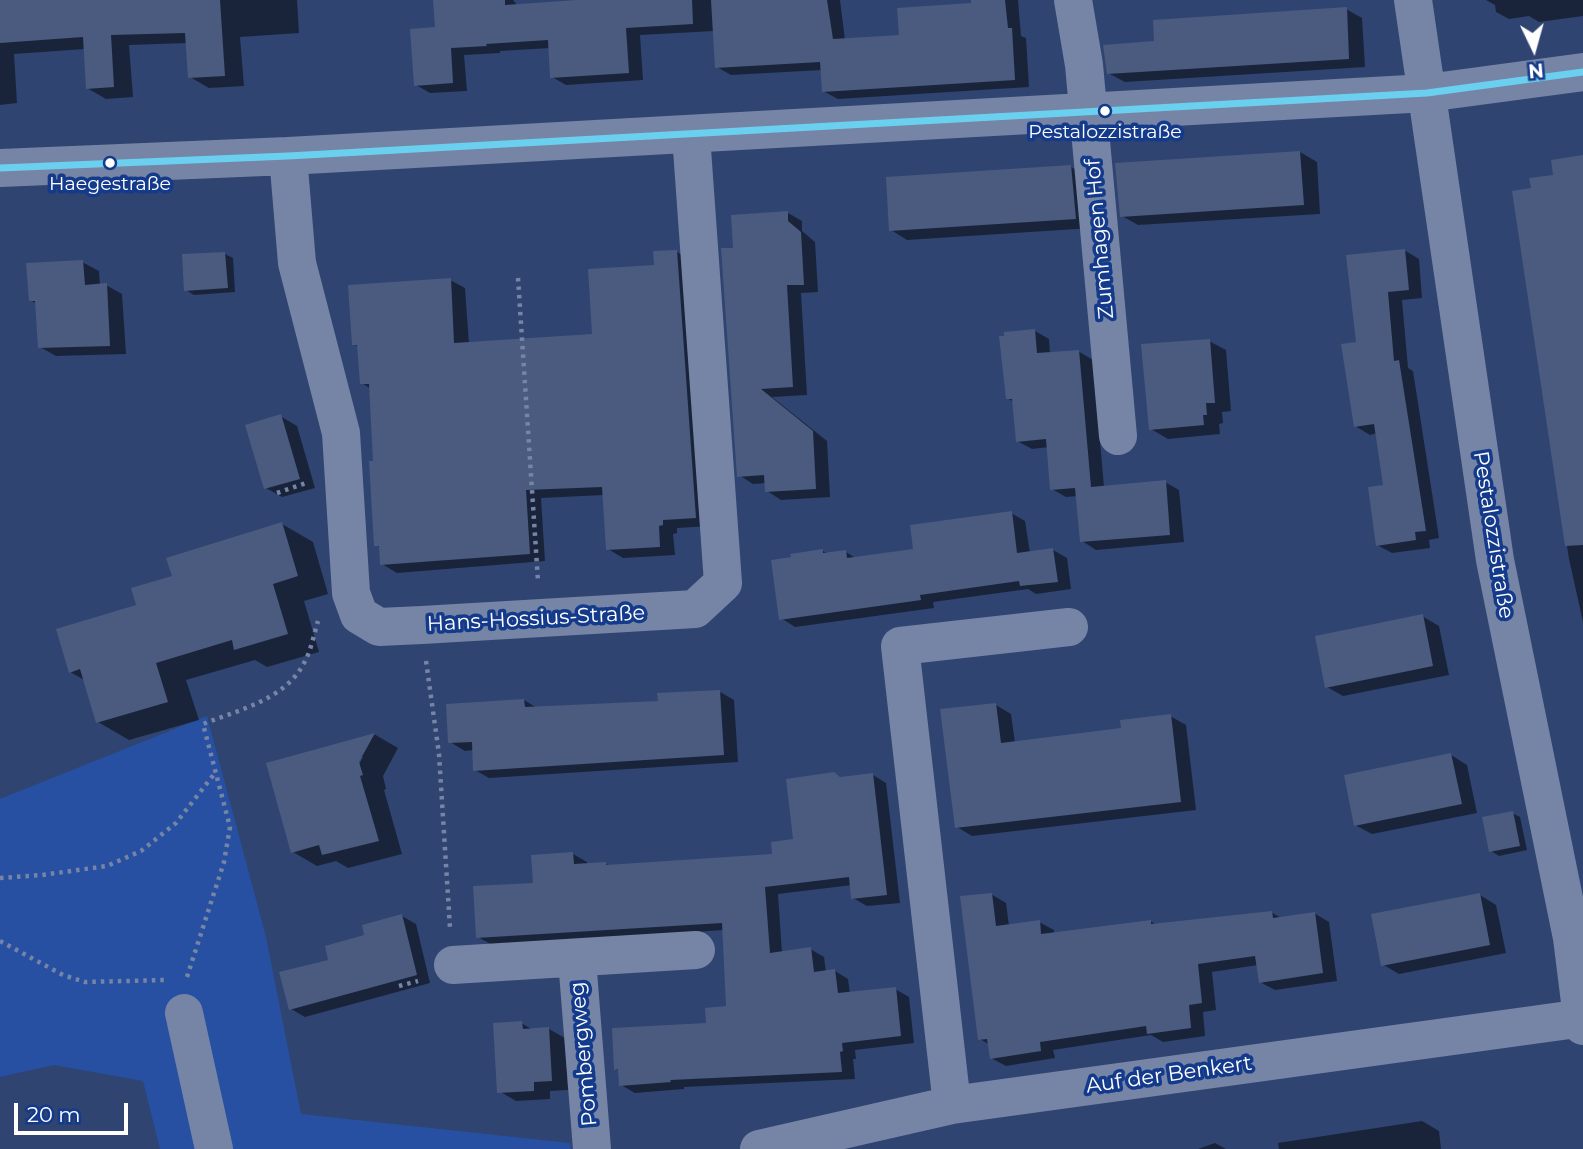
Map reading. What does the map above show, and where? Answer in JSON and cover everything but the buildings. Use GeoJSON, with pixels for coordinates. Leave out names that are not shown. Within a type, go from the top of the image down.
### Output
{"type":"FeatureCollection","features":[{"type":"Feature","properties":{"kind":"street","name":"Zumhagen Hof"},"geometry":{"type":"LineString","coordinates":[[1073,0],[1084,65],[1118,436]]}},
{"type":"Feature","properties":{"kind":"street","name":"Pestalozzistraße"},"geometry":{"type":"LineString","coordinates":[[1413,0],[1495,560],[1572,938],[1583,1021]]}},
{"type":"Feature","properties":{"kind":"street"},"geometry":{"type":"LineString","coordinates":[[0,168],[691,135],[1427,93],[1583,72]]}},
{"type":"Feature","properties":{"kind":"street","name":"Hans-Hossius-Straße"},"geometry":{"type":"LineString","coordinates":[[288,156],[297,263],[341,433],[351,593],[359,615],[379,627],[422,625],[695,609],[723,583],[691,135]]}},
{"type":"Feature","properties":{"kind":"street"},"geometry":{"type":"LineString","coordinates":[[952,1105],[900,646],[1069,627]]}},
{"type":"Feature","properties":{"kind":"street","name":"Pombergweg"},"geometry":{"type":"LineString","coordinates":[[453,965],[696,950]]}},
{"type":"Feature","properties":{"kind":"street","name":"Pombergweg"},"geometry":{"type":"LineString","coordinates":[[577,959],[592,1149]]}},
{"type":"Feature","properties":{"kind":"street"},"geometry":{"type":"LineString","coordinates":[[184,1013],[214,1149]]}},
{"type":"Feature","properties":{"kind":"street","name":"Auf der Benkert"},"geometry":{"type":"LineString","coordinates":[[759,1149],[807,1143],[952,1105],[1583,1021]]}},
{"type":"Feature","properties":{"kind":"path"},"geometry":{"type":"LineString","coordinates":[[518,278],[537,570]]}},
{"type":"Feature","properties":{"kind":"path"},"geometry":{"type":"LineString","coordinates":[[0,941],[63,975],[85,982],[187,979],[224,862],[230,828],[203,724],[265,699],[287,687],[304,663],[319,619]]}},
{"type":"Feature","properties":{"kind":"path"},"geometry":{"type":"LineString","coordinates":[[422,625],[439,754],[453,965]]}},
{"type":"Feature","properties":{"kind":"path"},"geometry":{"type":"LineString","coordinates":[[0,878],[107,866],[141,851],[176,823],[215,773]]}},
{"type":"Feature","properties":{"kind":"shaded area"},"geometry":{"type":"Polygon","coordinates":[[[207,716],[266,937],[301,1114],[570,1143],[571,1149],[160,1149],[143,1081],[54,1065],[0,1077],[0,799],[207,716]]]}},
{"type":"Feature","properties":{"kind":"transit line"},"geometry":{"type":"LineString","coordinates":[[0,168],[288,156],[1427,93],[1583,72]]}},
{"type":"Feature","properties":{"kind":"place","name":"Pestalozzistraße"},"geometry":{"type":"Point","coordinates":[1105,111]}},
{"type":"Feature","properties":{"kind":"place","name":"Haegestraße"},"geometry":{"type":"Point","coordinates":[110,163]}}]}
